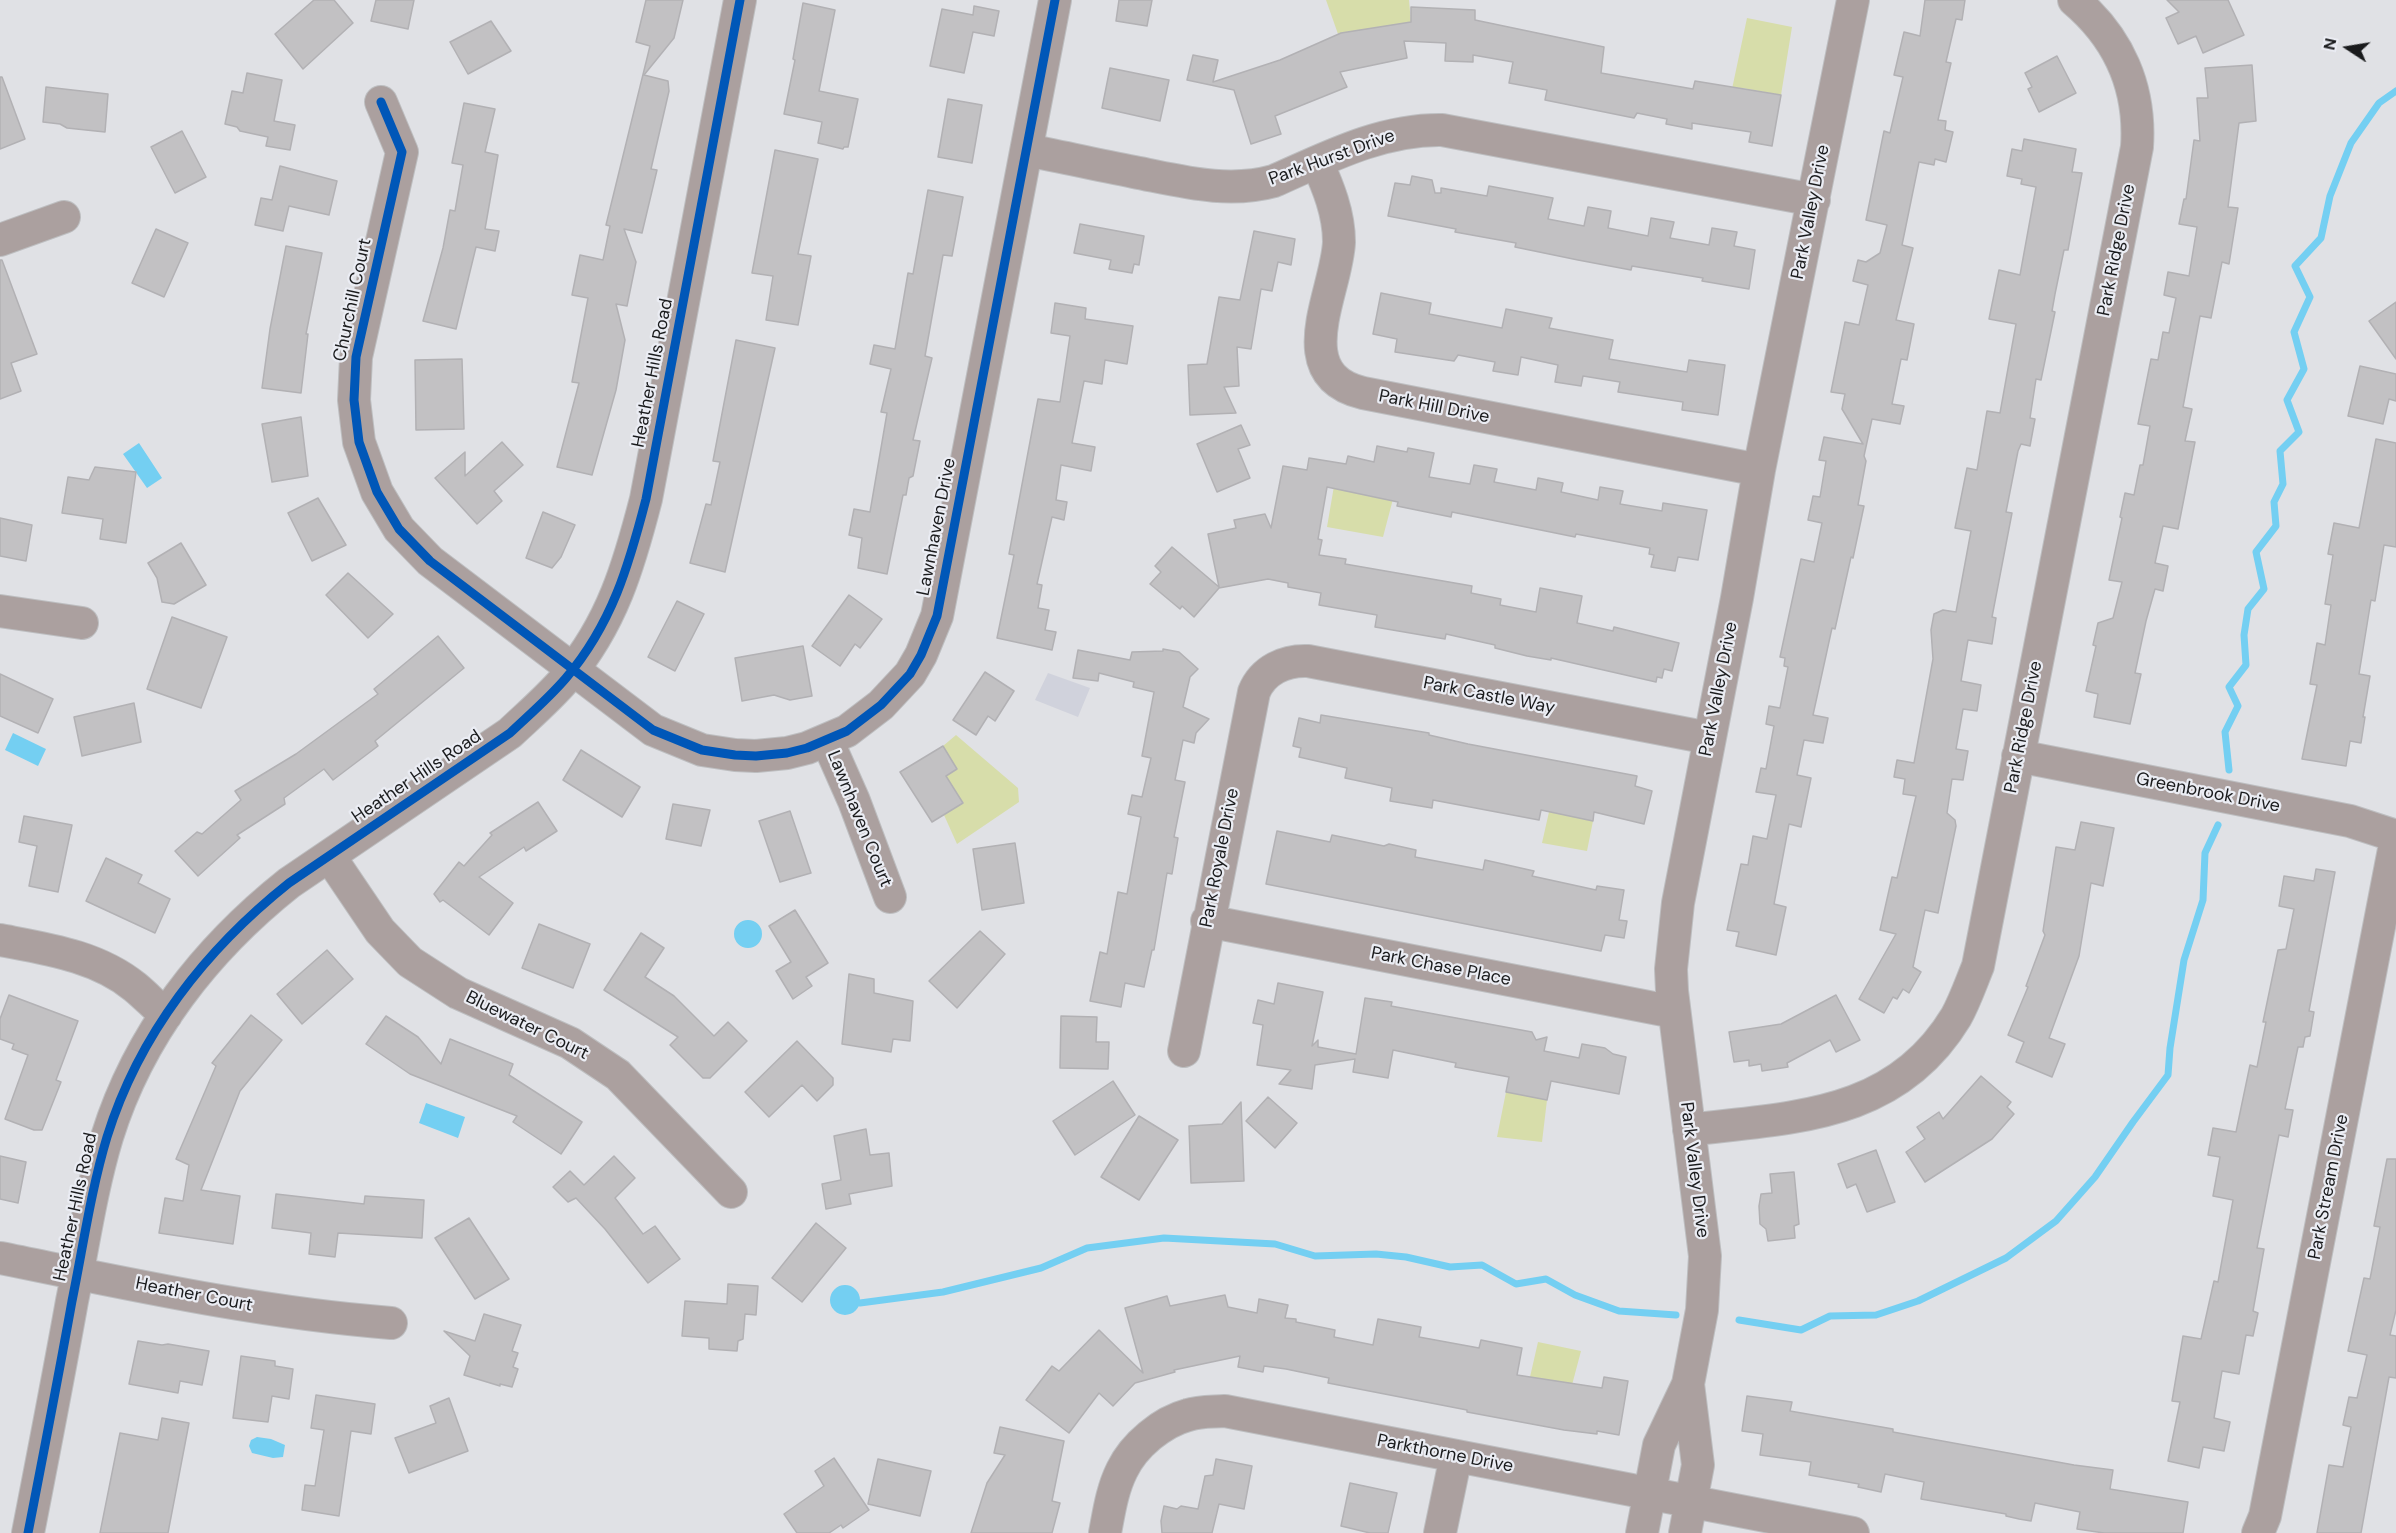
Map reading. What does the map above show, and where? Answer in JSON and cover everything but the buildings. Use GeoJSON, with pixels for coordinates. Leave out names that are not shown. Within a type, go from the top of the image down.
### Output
{"type":"FeatureCollection","features":[{"type":"Feature","properties":{"kind":"street","name":"Heather Hills Road"},"geometry":{"type":"LineString","coordinates":[[28,1533],[77,1273],[108,1136],[127,1084],[166,1015],[189,981],[248,917],[290,884],[510,733],[549,696],[573,669],[610,612],[631,560],[644,508],[740,0]]}},
{"type":"Feature","properties":{"kind":"street","name":"Lawnhaven Drive"},"geometry":{"type":"LineString","coordinates":[[573,669],[653,730],[702,750],[735,756],[787,753],[847,731],[872,712],[910,674],[921,655],[937,616],[1055,0]]}},
{"type":"Feature","properties":{"kind":"street","name":"Park Valley Drive"},"geometry":{"type":"LineString","coordinates":[[1642,1533],[1659,1445],[1688,1384],[1702,1310],[1705,1256],[1674,1012],[1671,969],[1678,903],[1737,598],[1759,470],[1853,0]]}},
{"type":"Feature","properties":{"kind":"street","name":"Park Ridge Drive"},"geometry":{"type":"LineString","coordinates":[[1689,1130],[1806,1115],[1838,1108],[1888,1086],[1929,1051],[1956,1016],[1978,966],[2138,135],[2138,113],[2134,91],[2121,59],[2098,22],[2074,0]]}},
{"type":"Feature","properties":{"kind":"street","name":"Churchill Court"},"geometry":{"type":"LineString","coordinates":[[381,102],[402,152],[355,368],[354,400],[362,452],[376,492],[392,520],[405,536],[443,572],[573,669]]}},
{"type":"Feature","properties":{"kind":"street","name":"Park Hurst Drive"},"geometry":{"type":"LineString","coordinates":[[1026,150],[1226,188],[1265,184],[1386,136],[1413,130],[1442,130],[1814,200]]}},
{"type":"Feature","properties":{"kind":"street","name":"Park Hill Drive"},"geometry":{"type":"LineString","coordinates":[[1317,162],[1330,192],[1338,222],[1339,241],[1320,331],[1320,347],[1324,363],[1333,377],[1347,387],[1363,393],[1759,470]]}},
{"type":"Feature","properties":{"kind":"street"},"geometry":{"type":"LineString","coordinates":[[0,240],[64,218]]}},
{"type":"Feature","properties":{"kind":"street"},"geometry":{"type":"LineString","coordinates":[[0,611],[82,623]]}},
{"type":"Feature","properties":{"kind":"street","name":"Park Castle Way"},"geometry":{"type":"LineString","coordinates":[[1271,671],[1287,663],[1308,661],[1709,738]]}},
{"type":"Feature","properties":{"kind":"street","name":"Park Royale Drive"},"geometry":{"type":"LineString","coordinates":[[1184,1051],[1254,692],[1257,685],[1271,671]]}},
{"type":"Feature","properties":{"kind":"street","name":"Lawnhaven Court"},"geometry":{"type":"LineString","coordinates":[[827,740],[854,801],[891,897]]}},
{"type":"Feature","properties":{"kind":"street","name":"Greenbrook Drive"},"geometry":{"type":"LineString","coordinates":[[2018,756],[2350,821],[2396,837]]}},
{"type":"Feature","properties":{"kind":"street","name":"Park Stream Drive"},"geometry":{"type":"LineString","coordinates":[[2258,1533],[2266,1507],[2396,837]]}},
{"type":"Feature","properties":{"kind":"street","name":"Bluewater Court"},"geometry":{"type":"LineString","coordinates":[[330,857],[380,931],[410,962],[448,988],[564,1040],[618,1075],[731,1192]]}},
{"type":"Feature","properties":{"kind":"street","name":"Park Chase Place"},"geometry":{"type":"LineString","coordinates":[[1208,921],[1674,1012]]}},
{"type":"Feature","properties":{"kind":"street"},"geometry":{"type":"LineString","coordinates":[[0,940],[63,952],[104,968],[134,986],[166,1015]]}},
{"type":"Feature","properties":{"kind":"street","name":"Heather Court"},"geometry":{"type":"LineString","coordinates":[[0,1258],[264,1308],[331,1318],[391,1323]]}},
{"type":"Feature","properties":{"kind":"street","name":"Park Valley Drive"},"geometry":{"type":"LineString","coordinates":[[1685,1533],[1698,1465],[1688,1384]]}},
{"type":"Feature","properties":{"kind":"street","name":"Parkthorne Drive"},"geometry":{"type":"LineString","coordinates":[[1105,1533],[1114,1492],[1127,1461],[1142,1443],[1170,1422],[1197,1413],[1236,1413],[1853,1533]]}},
{"type":"Feature","properties":{"kind":"street"},"geometry":{"type":"LineString","coordinates":[[1440,1533],[1456,1456]]}},
{"type":"Feature","properties":{"kind":"shaded area"},"geometry":{"type":"Polygon","coordinates":[[[1048,673],[1090,688],[1078,717],[1035,700],[1048,673]]]}},
{"type":"Feature","properties":{"kind":"green space"},"geometry":{"type":"Polygon","coordinates":[[[1326,0],[1409,0],[1411,23],[1338,34],[1326,0]]]}},
{"type":"Feature","properties":{"kind":"green space"},"geometry":{"type":"Polygon","coordinates":[[[1747,18],[1792,27],[1781,95],[1742,88],[1738,111],[1728,108],[1747,18]]]}},
{"type":"Feature","properties":{"kind":"green space"},"geometry":{"type":"Polygon","coordinates":[[[1334,486],[1342,490],[1393,499],[1383,537],[1327,527],[1334,486]]]}},
{"type":"Feature","properties":{"kind":"green space"},"geometry":{"type":"Polygon","coordinates":[[[956,735],[1018,788],[1019,802],[957,844],[944,815],[962,802],[946,776],[957,769],[943,746],[956,735]]]}},
{"type":"Feature","properties":{"kind":"green space"},"geometry":{"type":"Polygon","coordinates":[[[1551,803],[1593,821],[1587,851],[1542,843],[1551,803]]]}},
{"type":"Feature","properties":{"kind":"green space"},"geometry":{"type":"Polygon","coordinates":[[[1506,1092],[1547,1100],[1542,1142],[1497,1137],[1506,1092]]]}},
{"type":"Feature","properties":{"kind":"green space"},"geometry":{"type":"Polygon","coordinates":[[[1538,1342],[1581,1351],[1572,1385],[1530,1377],[1538,1342]]]}},
{"type":"Feature","properties":{"kind":"water"},"geometry":{"type":"Polygon","coordinates":[[[139,443],[162,478],[147,488],[123,454],[139,443]]]}},
{"type":"Feature","properties":{"kind":"water"},"geometry":{"type":"Polygon","coordinates":[[[13,733],[46,749],[38,766],[5,750],[13,733]]]}},
{"type":"Feature","properties":{"kind":"water"},"geometry":{"type":"Polygon","coordinates":[[[748,920],[758,924],[762,934],[758,944],[748,948],[738,944],[734,934],[738,924],[748,920]]]}},
{"type":"Feature","properties":{"kind":"water"},"geometry":{"type":"Polygon","coordinates":[[[426,1103],[465,1117],[458,1138],[419,1123],[426,1103]]]}},
{"type":"Feature","properties":{"kind":"water"},"geometry":{"type":"Polygon","coordinates":[[[845,1285],[856,1289],[860,1300],[856,1311],[845,1315],[834,1311],[830,1300],[834,1289],[845,1285]]]}},
{"type":"Feature","properties":{"kind":"water"},"geometry":{"type":"Polygon","coordinates":[[[257,1437],[271,1439],[285,1445],[283,1457],[273,1458],[252,1453],[249,1446],[251,1440],[257,1437]]]}},
{"type":"Feature","properties":{"kind":"waterway"},"geometry":{"type":"LineString","coordinates":[[2229,770],[2225,732],[2238,706],[2229,687],[2246,665],[2244,635],[2248,609],[2264,589],[2256,552],[2276,526],[2274,502],[2283,484],[2280,451],[2299,432],[2287,400],[2304,369],[2294,332],[2310,297],[2295,266],[2321,238],[2330,196],[2351,143],[2379,103],[2396,91]]}},
{"type":"Feature","properties":{"kind":"waterway"},"geometry":{"type":"LineString","coordinates":[[1739,1320],[1801,1330],[1830,1316],[1876,1315],[1918,1301],[2006,1258],[2056,1221],[2095,1177],[2168,1075],[2184,960],[2203,900],[2205,853],[2218,825]]}},
{"type":"Feature","properties":{"kind":"waterway"},"geometry":{"type":"LineString","coordinates":[[860,1303],[943,1292],[1041,1268],[1087,1248],[1164,1238],[1275,1244],[1315,1256],[1376,1254],[1406,1257],[1450,1267],[1482,1265],[1516,1284],[1546,1279],[1575,1295],[1619,1311],[1676,1315]]}},
{"type":"Feature","properties":{"kind":"cycle path"},"geometry":{"type":"LineString","coordinates":[[28,1533],[101,1157],[121,1099],[137,1063],[157,1029],[203,965],[230,936],[289,883],[510,733],[566,678],[596,637],[607,615],[633,547],[646,499],[740,0]]}},
{"type":"Feature","properties":{"kind":"cycle path"},"geometry":{"type":"LineString","coordinates":[[381,102],[402,152],[356,357],[354,400],[359,442],[377,492],[399,529],[430,561],[653,730],[702,750],[756,756],[787,753],[807,748],[847,731],[881,705],[910,674],[921,655],[937,616],[1055,0]]}}]}
